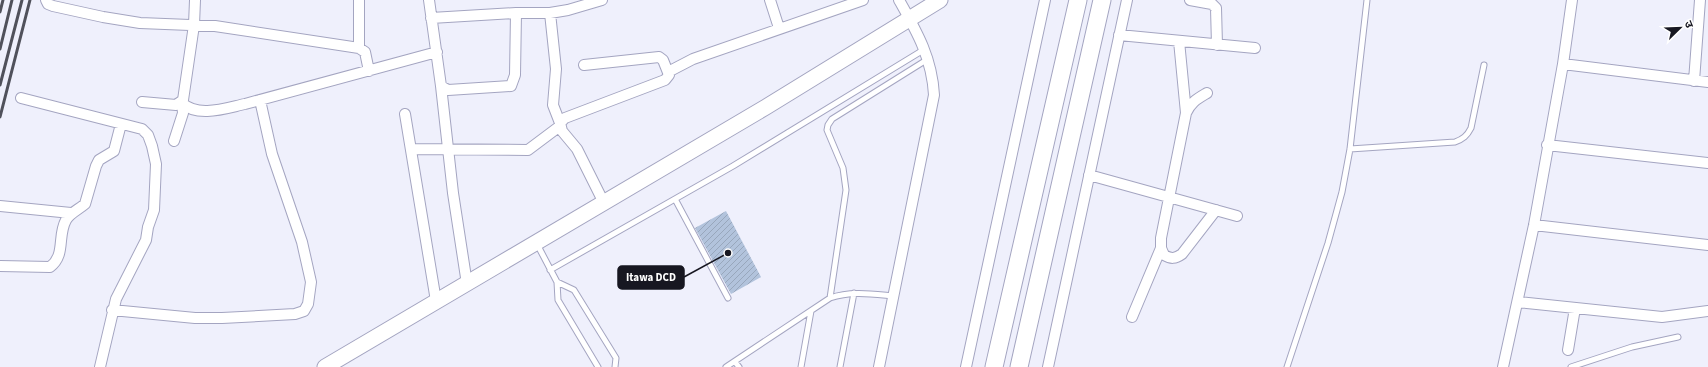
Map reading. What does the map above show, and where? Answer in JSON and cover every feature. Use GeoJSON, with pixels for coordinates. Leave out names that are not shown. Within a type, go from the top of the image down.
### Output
{"type":"FeatureCollection","features":[{"type":"Feature","properties":{"kind":"highway"},"geometry":{"type":"LineString","coordinates":[[994,367],[1078,0]]}},
{"type":"Feature","properties":{"kind":"highway"},"geometry":{"type":"LineString","coordinates":[[1019,367],[1102,0]]}},
{"type":"Feature","properties":{"kind":"main road"},"geometry":{"type":"LineString","coordinates":[[325,367],[766,107],[940,0]]}},
{"type":"Feature","properties":{"kind":"street"},"geometry":{"type":"LineString","coordinates":[[46,0],[48,4],[53,6],[103,17],[140,23],[215,26],[360,48],[365,52],[369,71]]}},
{"type":"Feature","properties":{"kind":"street"},"geometry":{"type":"LineString","coordinates":[[174,141],[183,113],[182,103],[185,96],[194,25],[195,0]]}},
{"type":"Feature","properties":{"kind":"street"},"geometry":{"type":"LineString","coordinates":[[359,0],[360,48]]}},
{"type":"Feature","properties":{"kind":"street"},"geometry":{"type":"LineString","coordinates":[[428,0],[437,52],[453,193],[467,284]]}},
{"type":"Feature","properties":{"kind":"street"},"geometry":{"type":"LineString","coordinates":[[431,18],[516,13],[550,13],[568,10],[602,0]]}},
{"type":"Feature","properties":{"kind":"street"},"geometry":{"type":"LineString","coordinates":[[770,0],[778,28]]}},
{"type":"Feature","properties":{"kind":"street"},"geometry":{"type":"LineString","coordinates":[[668,72],[693,59],[778,28],[863,0]]}},
{"type":"Feature","properties":{"kind":"street"},"geometry":{"type":"LineString","coordinates":[[879,367],[934,95],[933,76],[926,54],[900,0]]}},
{"type":"Feature","properties":{"kind":"street"},"geometry":{"type":"LineString","coordinates":[[966,367],[1045,0]]}},
{"type":"Feature","properties":{"kind":"street"},"geometry":{"type":"LineString","coordinates":[[1048,367],[1127,0]]}},
{"type":"Feature","properties":{"kind":"street"},"geometry":{"type":"LineString","coordinates":[[1190,0],[1212,4],[1216,8],[1218,45]]}},
{"type":"Feature","properties":{"kind":"street"},"geometry":{"type":"LineString","coordinates":[[1503,367],[1534,225],[1547,145],[1563,64],[1572,0]]}},
{"type":"Feature","properties":{"kind":"street"},"geometry":{"type":"LineString","coordinates":[[1694,81],[1700,0]]}},
{"type":"Feature","properties":{"kind":"street"},"geometry":{"type":"LineString","coordinates":[[441,86],[448,90],[511,86],[515,75],[516,13]]}},
{"type":"Feature","properties":{"kind":"street"},"geometry":{"type":"LineString","coordinates":[[550,13],[556,69],[553,104],[565,136],[577,149],[604,203]]}},
{"type":"Feature","properties":{"kind":"street"},"geometry":{"type":"LineString","coordinates":[[1120,36],[1255,48]]}},
{"type":"Feature","properties":{"kind":"street"},"geometry":{"type":"LineString","coordinates":[[1179,41],[1186,113]]}},
{"type":"Feature","properties":{"kind":"street"},"geometry":{"type":"LineString","coordinates":[[182,103],[189,109],[217,110],[260,100],[437,52]]}},
{"type":"Feature","properties":{"kind":"street"},"geometry":{"type":"LineString","coordinates":[[411,149],[528,150],[560,124],[565,118],[668,78],[668,72],[663,60],[661,57],[656,56],[584,65]]}},
{"type":"Feature","properties":{"kind":"street"},"geometry":{"type":"LineString","coordinates":[[1563,64],[1708,82]]}},
{"type":"Feature","properties":{"kind":"street"},"geometry":{"type":"LineString","coordinates":[[1132,317],[1161,248],[1168,198],[1186,113],[1194,100],[1207,93]]}},
{"type":"Feature","properties":{"kind":"street"},"geometry":{"type":"LineString","coordinates":[[21,98],[142,129],[148,135],[152,146],[156,164],[154,210],[148,227],[146,240],[116,299],[112,310],[100,367]]}},
{"type":"Feature","properties":{"kind":"street"},"geometry":{"type":"LineString","coordinates":[[112,310],[195,318],[295,314],[304,311],[308,304],[311,282],[306,258],[272,154],[260,100]]}},
{"type":"Feature","properties":{"kind":"street"},"geometry":{"type":"LineString","coordinates":[[142,102],[176,105],[182,103]]}},
{"type":"Feature","properties":{"kind":"street"},"geometry":{"type":"LineString","coordinates":[[405,114],[436,301]]}},
{"type":"Feature","properties":{"kind":"street"},"geometry":{"type":"LineString","coordinates":[[0,266],[50,267],[56,262],[59,255],[64,223],[71,213],[85,204],[96,166],[99,160],[114,150],[121,124]]}},
{"type":"Feature","properties":{"kind":"street"},"geometry":{"type":"LineString","coordinates":[[1547,145],[1708,163]]}},
{"type":"Feature","properties":{"kind":"street"},"geometry":{"type":"LineString","coordinates":[[1089,175],[1237,216]]}},
{"type":"Feature","properties":{"kind":"street"},"geometry":{"type":"LineString","coordinates":[[0,206],[71,213]]}},
{"type":"Feature","properties":{"kind":"street"},"geometry":{"type":"LineString","coordinates":[[1161,248],[1164,255],[1169,258],[1176,258],[1182,254],[1216,210]]}},
{"type":"Feature","properties":{"kind":"street"},"geometry":{"type":"LineString","coordinates":[[1534,225],[1708,245]]}},
{"type":"Feature","properties":{"kind":"street"},"geometry":{"type":"LineString","coordinates":[[1518,302],[1662,317],[1708,311]]}},
{"type":"Feature","properties":{"kind":"street"},"geometry":{"type":"LineString","coordinates":[[1568,350],[1575,308]]}},
{"type":"Feature","properties":{"kind":"lane"},"geometry":{"type":"LineString","coordinates":[[1287,367],[1328,244],[1342,192],[1350,149],[1367,0]]}},
{"type":"Feature","properties":{"kind":"lane"},"geometry":{"type":"LineString","coordinates":[[550,270],[926,54]]}},
{"type":"Feature","properties":{"kind":"lane"},"geometry":{"type":"LineString","coordinates":[[830,298],[846,190],[843,168],[828,135],[828,125],[832,119],[926,54]]}},
{"type":"Feature","properties":{"kind":"lane"},"geometry":{"type":"LineString","coordinates":[[1350,149],[1455,142],[1462,140],[1468,135],[1471,128],[1484,65]]}},
{"type":"Feature","properties":{"kind":"lane"},"geometry":{"type":"LineString","coordinates":[[675,199],[728,298]]}},
{"type":"Feature","properties":{"kind":"lane"},"geometry":{"type":"LineString","coordinates":[[536,243],[557,282],[558,300],[598,367]]}},
{"type":"Feature","properties":{"kind":"lane"},"geometry":{"type":"LineString","coordinates":[[557,282],[574,290],[616,358],[615,367]]}},
{"type":"Feature","properties":{"kind":"lane"},"geometry":{"type":"LineString","coordinates":[[840,367],[854,292]]}},
{"type":"Feature","properties":{"kind":"lane"},"geometry":{"type":"LineString","coordinates":[[726,367],[830,298],[841,294],[854,292],[893,296]]}},
{"type":"Feature","properties":{"kind":"lane"},"geometry":{"type":"LineString","coordinates":[[801,367],[811,311]]}},
{"type":"Feature","properties":{"kind":"lane"},"geometry":{"type":"LineString","coordinates":[[1572,367],[1632,347],[1678,337]]}},
{"type":"Feature","properties":{"kind":"lane"},"geometry":{"type":"LineString","coordinates":[[735,362],[738,367]]}},
{"type":"Feature","properties":{"kind":"building"},"geometry":{"type":"Polygon","coordinates":[[[726,211],[761,277],[731,294],[695,228],[726,211]]]}},
{"type":"Feature","properties":{"kind":"railway"},"geometry":{"type":"LineString","coordinates":[[0,12],[3,0]]}},
{"type":"Feature","properties":{"kind":"railway"},"geometry":{"type":"LineString","coordinates":[[0,49],[12,0]]}},
{"type":"Feature","properties":{"kind":"railway"},"geometry":{"type":"LineString","coordinates":[[0,85],[22,0]]}},
{"type":"Feature","properties":{"kind":"railway"},"geometry":{"type":"LineString","coordinates":[[0,117],[30,0]]}},
{"type":"Feature","properties":{"kind":"place","name":"Itawa DCD"},"geometry":{"type":"Point","coordinates":[728,253]}}]}
